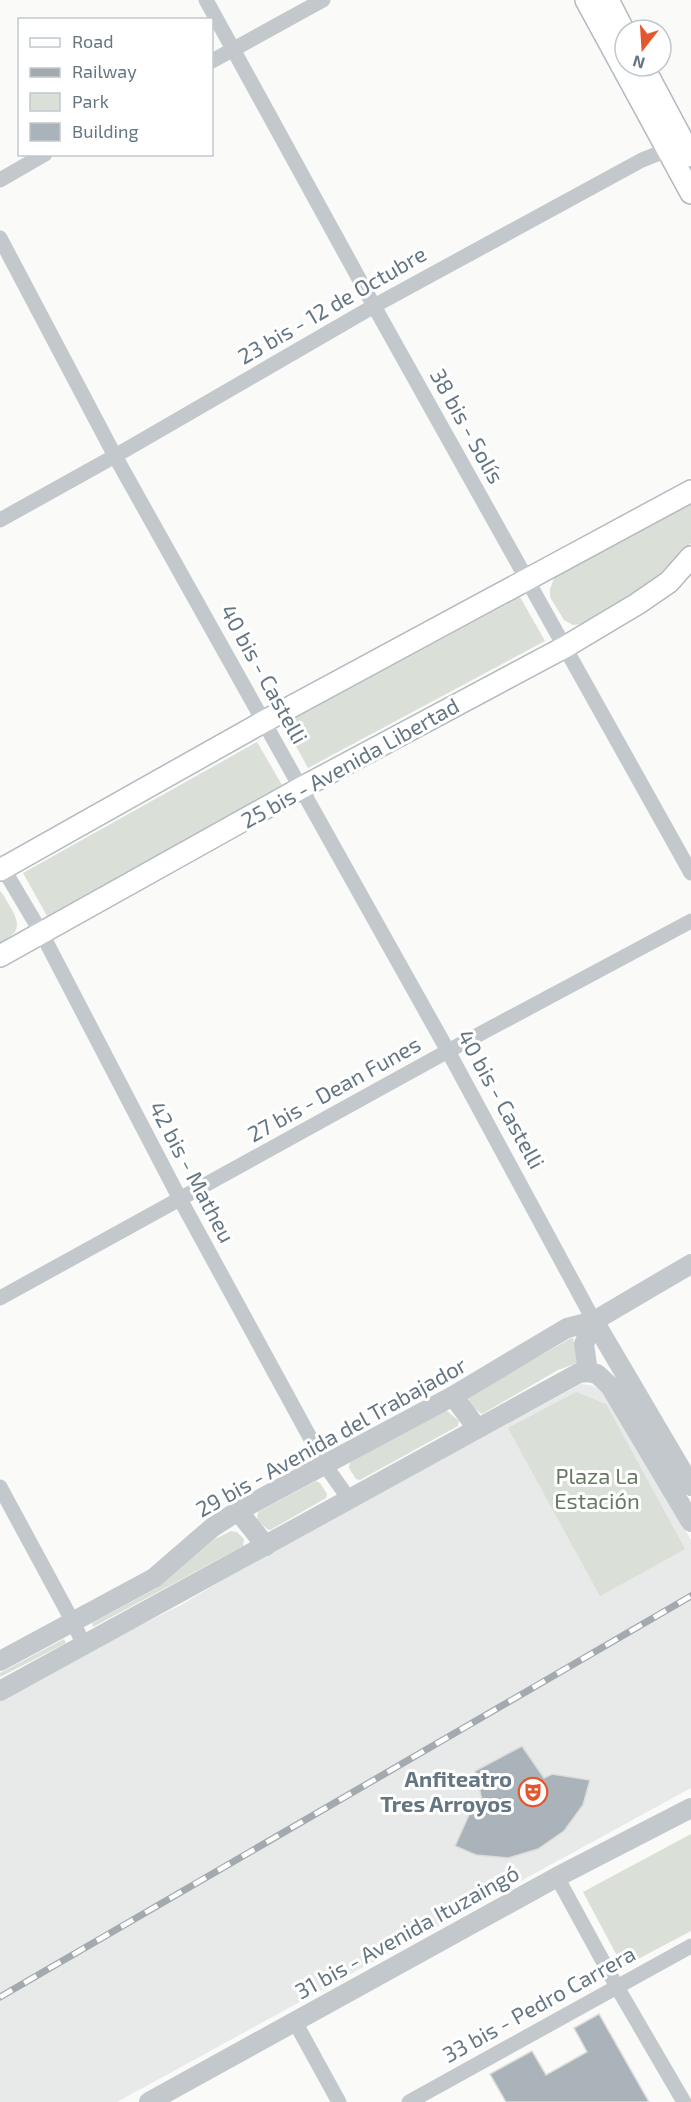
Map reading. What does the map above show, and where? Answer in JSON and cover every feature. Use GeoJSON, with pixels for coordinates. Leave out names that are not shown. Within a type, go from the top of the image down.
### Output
{"type":"FeatureCollection","features":[{"type":"Feature","properties":{"kind":"main road"},"geometry":{"type":"LineString","coordinates":[[586,0],[683,148]]}},
{"type":"Feature","properties":{"kind":"main road"},"geometry":{"type":"LineString","coordinates":[[608,0],[617,18]]}},
{"type":"Feature","properties":{"kind":"main road"},"geometry":{"type":"LineString","coordinates":[[649,78],[683,148],[691,193]]}},
{"type":"Feature","properties":{"kind":"main road"},"geometry":{"type":"LineString","coordinates":[[1,867],[263,722],[691,492]]}},
{"type":"Feature","properties":{"kind":"main road","name":"25 bis - Avenida Libertad"},"geometry":{"type":"LineString","coordinates":[[0,956],[301,788],[565,647],[669,582],[691,557]]}},
{"type":"Feature","properties":{"kind":"street","name":"38 bis - Solís"},"geometry":{"type":"LineString","coordinates":[[207,0],[374,306],[691,873]]}},
{"type":"Feature","properties":{"kind":"street"},"geometry":{"type":"LineString","coordinates":[[213,60],[323,0]]}},
{"type":"Feature","properties":{"kind":"street","name":"23 bis - 12 de Octubre"},"geometry":{"type":"LineString","coordinates":[[0,520],[374,306],[642,160],[683,148]]}},
{"type":"Feature","properties":{"kind":"street"},"geometry":{"type":"LineString","coordinates":[[0,180],[42,156]]}},
{"type":"Feature","properties":{"kind":"street","name":"40 bis - Castelli"},"geometry":{"type":"LineString","coordinates":[[0,238],[115,456],[448,1051],[594,1321],[691,1486]]}},
{"type":"Feature","properties":{"kind":"street","name":"42 bis - Matheu"},"geometry":{"type":"LineString","coordinates":[[1,867],[42,934],[180,1199],[324,1464],[349,1499]]}},
{"type":"Feature","properties":{"kind":"street","name":"27 bis - Dean Funes"},"geometry":{"type":"LineString","coordinates":[[0,1298],[448,1051],[691,921]]}},
{"type":"Feature","properties":{"kind":"street","name":"29 bis - Avenida del Trabajador"},"geometry":{"type":"LineString","coordinates":[[0,1661],[154,1578],[213,1527],[238,1511],[453,1396],[567,1328],[594,1321],[691,1264]]}},
{"type":"Feature","properties":{"kind":"street"},"geometry":{"type":"LineString","coordinates":[[588,1372],[584,1344],[594,1321]]}},
{"type":"Feature","properties":{"kind":"street"},"geometry":{"type":"LineString","coordinates":[[0,1691],[579,1373],[597,1374],[610,1386],[690,1520]]}},
{"type":"Feature","properties":{"kind":"street"},"geometry":{"type":"LineString","coordinates":[[453,1396],[477,1428]]}},
{"type":"Feature","properties":{"kind":"street"},"geometry":{"type":"LineString","coordinates":[[0,1487],[84,1645]]}},
{"type":"Feature","properties":{"kind":"street"},"geometry":{"type":"LineString","coordinates":[[238,1511],[266,1546]]}},
{"type":"Feature","properties":{"kind":"street","name":"31 bis - Avenida Ituzaingó"},"geometry":{"type":"LineString","coordinates":[[149,2102],[557,1877],[691,1808]]}},
{"type":"Feature","properties":{"kind":"street"},"geometry":{"type":"LineString","coordinates":[[557,1877],[617,1987],[684,2102]]}},
{"type":"Feature","properties":{"kind":"street","name":"33 bis - Pedro Carrera"},"geometry":{"type":"LineString","coordinates":[[409,2102],[691,1946]]}},
{"type":"Feature","properties":{"kind":"street"},"geometry":{"type":"LineString","coordinates":[[295,2022],[339,2102]]}},
{"type":"Feature","properties":{"kind":"shaded area"},"geometry":{"type":"Polygon","coordinates":[[[581,1384],[606,1392],[691,1540],[691,1788],[117,2102],[0,2102],[0,1701],[106,1642],[181,1605],[260,1558],[581,1384]]]}},
{"type":"Feature","properties":{"kind":"green space"},"geometry":{"type":"Polygon","coordinates":[[[691,503],[691,543],[657,577],[640,590],[583,624],[573,625],[564,620],[550,597],[550,589],[555,576],[691,503]]]}},
{"type":"Feature","properties":{"kind":"green space"},"geometry":{"type":"Polygon","coordinates":[[[520,597],[545,641],[308,768],[284,724],[520,597]]]}},
{"type":"Feature","properties":{"kind":"green space"},"geometry":{"type":"Polygon","coordinates":[[[257,742],[282,785],[47,916],[23,873],[257,742]]]}},
{"type":"Feature","properties":{"kind":"green space"},"geometry":{"type":"Polygon","coordinates":[[[0,891],[11,908],[17,924],[11,936],[0,943],[0,891]]]}},
{"type":"Feature","properties":{"kind":"green space"},"geometry":{"type":"Polygon","coordinates":[[[573,1337],[577,1363],[558,1370],[482,1414],[468,1404],[469,1396],[573,1337]]]}},
{"type":"Feature","properties":{"kind":"green space","name":"Plaza La Estación"},"geometry":{"type":"Polygon","coordinates":[[[576,1392],[606,1404],[685,1549],[600,1596],[508,1428],[576,1392]]]}},
{"type":"Feature","properties":{"kind":"green space"},"geometry":{"type":"Polygon","coordinates":[[[446,1410],[459,1421],[458,1426],[360,1480],[356,1479],[349,1468],[350,1462],[446,1410]]]}},
{"type":"Feature","properties":{"kind":"green space"},"geometry":{"type":"Polygon","coordinates":[[[316,1481],[327,1494],[326,1498],[269,1530],[257,1521],[258,1512],[316,1481]]]}},
{"type":"Feature","properties":{"kind":"green space"},"geometry":{"type":"Polygon","coordinates":[[[231,1531],[237,1532],[244,1539],[243,1546],[93,1627],[92,1623],[157,1588],[215,1539],[231,1531]]]}},
{"type":"Feature","properties":{"kind":"green space"},"geometry":{"type":"Polygon","coordinates":[[[64,1639],[66,1643],[0,1677],[0,1673],[64,1639]]]}},
{"type":"Feature","properties":{"kind":"green space"},"geometry":{"type":"Polygon","coordinates":[[[691,1834],[691,1931],[623,1967],[583,1892],[691,1834]]]}},
{"type":"Feature","properties":{"kind":"building","name":"Anfiteatro Tres Arroyos"},"geometry":{"type":"Polygon","coordinates":[[[522,1746],[544,1778],[552,1774],[590,1780],[583,1805],[564,1831],[538,1849],[508,1858],[476,1855],[455,1846],[472,1808],[483,1804],[475,1771],[522,1746]]]}},
{"type":"Feature","properties":{"kind":"building"},"geometry":{"type":"Polygon","coordinates":[[[599,2014],[649,2102],[506,2102],[490,2074],[532,2051],[546,2075],[587,2052],[574,2028],[599,2014]]]}},
{"type":"Feature","properties":{"kind":"railway"},"geometry":{"type":"LineString","coordinates":[[0,1997],[691,1596]]}},
{"type":"Feature","properties":{"kind":"place","name":"Anfiteatro Tres Arroyos"},"geometry":{"type":"Point","coordinates":[533,1792]}}]}
